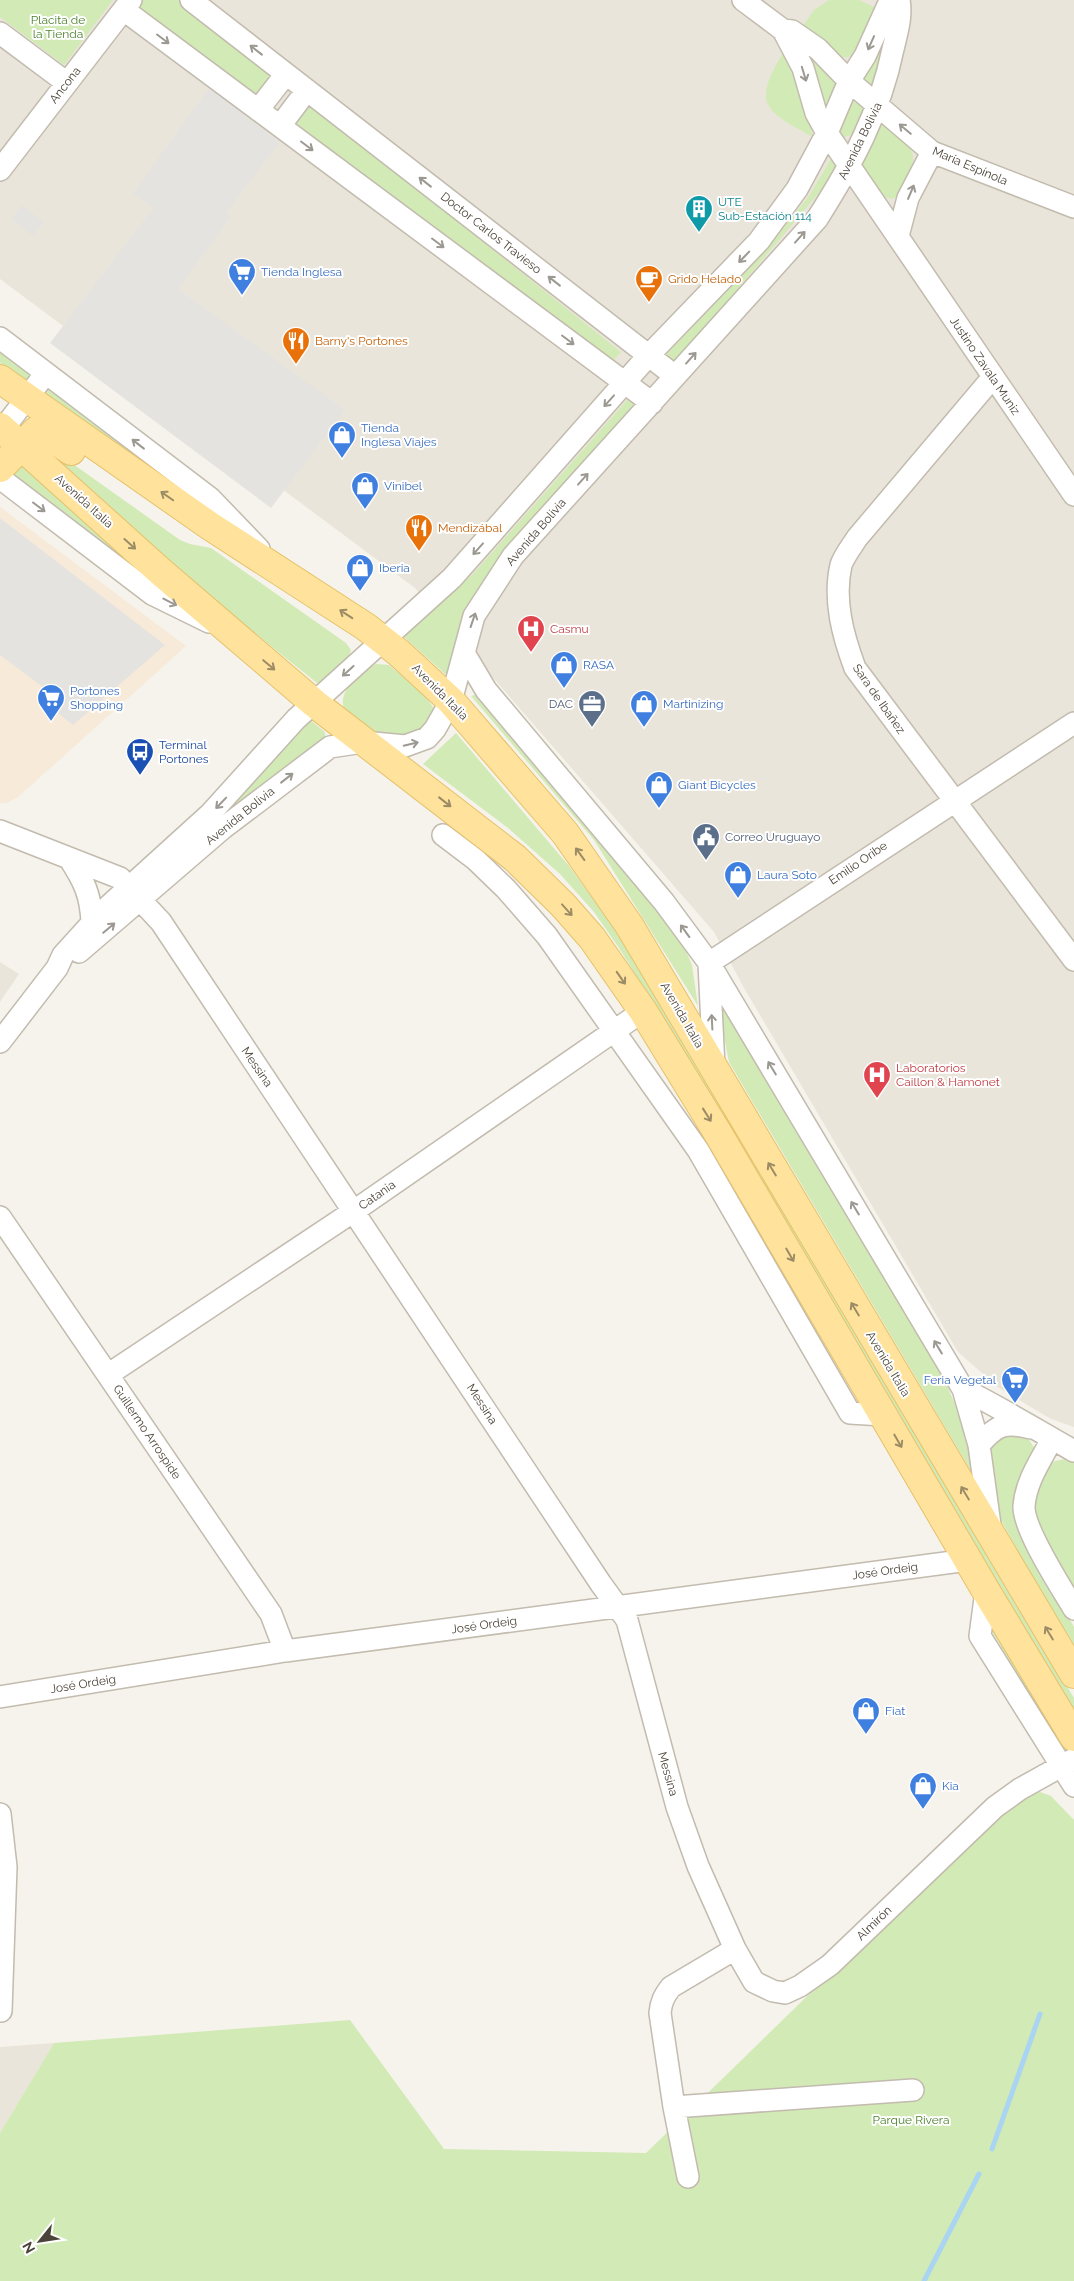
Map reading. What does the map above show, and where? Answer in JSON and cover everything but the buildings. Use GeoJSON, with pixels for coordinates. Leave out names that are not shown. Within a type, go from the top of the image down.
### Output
{"type":"FeatureCollection","features":[{"type":"Feature","properties":{"kind":"main road","name":"Avenida Italia"},"geometry":{"type":"LineString","coordinates":[[0,379],[210,526],[383,639],[451,701],[565,833],[608,893],[1074,1674]]}},
{"type":"Feature","properties":{"kind":"main road"},"geometry":{"type":"LineString","coordinates":[[0,468],[6,433],[43,432],[165,518],[179,524],[210,526]]}},
{"type":"Feature","properties":{"kind":"main road","name":"Avenida Italia"},"geometry":{"type":"LineString","coordinates":[[6,433],[161,572],[314,703],[363,742],[445,802],[515,858],[563,905],[592,938],[643,1011],[724,1144],[986,1592],[1074,1737]]}},
{"type":"Feature","properties":{"kind":"street","name":"Doctor Carlos Travieso"},"geometry":{"type":"LineString","coordinates":[[191,0],[675,376]]}},
{"type":"Feature","properties":{"kind":"street"},"geometry":{"type":"LineString","coordinates":[[743,0],[783,30]]}},
{"type":"Feature","properties":{"kind":"street","name":"Avenida Bolivia"},"geometry":{"type":"LineString","coordinates":[[57,968],[70,961],[210,814],[296,719],[452,578],[649,355],[759,241],[797,189],[827,133],[850,82],[892,0]]}},
{"type":"Feature","properties":{"kind":"street","name":"Avenida Bolivia"},"geometry":{"type":"LineString","coordinates":[[0,1042],[57,968],[62,955],[92,923],[222,829],[314,756],[330,747],[363,742],[405,746],[419,743],[435,730],[451,701],[474,616],[513,556],[817,219],[849,168],[878,106],[888,72],[901,13],[899,0]]}},
{"type":"Feature","properties":{"kind":"street"},"geometry":{"type":"LineString","coordinates":[[127,5],[258,110],[652,404]]}},
{"type":"Feature","properties":{"kind":"street","name":"Ancona"},"geometry":{"type":"LineString","coordinates":[[0,170],[127,5]]}},
{"type":"Feature","properties":{"kind":"street","name":"María Espínola"},"geometry":{"type":"LineString","coordinates":[[783,30],[792,32],[818,49],[850,82],[932,152],[1074,207]]}},
{"type":"Feature","properties":{"kind":"street","name":"Justino Zavala Muniz"},"geometry":{"type":"LineString","coordinates":[[783,30],[803,68],[816,113],[827,133],[849,168],[898,236],[992,377],[1074,495]]}},
{"type":"Feature","properties":{"kind":"street"},"geometry":{"type":"LineString","coordinates":[[0,33],[67,83]]}},
{"type":"Feature","properties":{"kind":"street"},"geometry":{"type":"LineString","coordinates":[[258,110],[286,74]]}},
{"type":"Feature","properties":{"kind":"street"},"geometry":{"type":"LineString","coordinates":[[280,126],[307,90]]}},
{"type":"Feature","properties":{"kind":"street"},"geometry":{"type":"LineString","coordinates":[[898,236],[908,198],[932,152]]}},
{"type":"Feature","properties":{"kind":"street","name":"Avenida Italia"},"geometry":{"type":"LineString","coordinates":[[0,338],[210,498],[278,569]]}},
{"type":"Feature","properties":{"kind":"street"},"geometry":{"type":"LineString","coordinates":[[6,433],[26,398],[46,373]]}},
{"type":"Feature","properties":{"kind":"street","name":"Sara de Ibañez"},"geometry":{"type":"LineString","coordinates":[[992,377],[857,538],[842,563],[839,597],[843,636],[855,668],[1074,960]]}},
{"type":"Feature","properties":{"kind":"street","name":"Avenida Italia"},"geometry":{"type":"LineString","coordinates":[[0,478],[152,594],[232,634]]}},
{"type":"Feature","properties":{"kind":"street","name":"Avenida Italia"},"geometry":{"type":"LineString","coordinates":[[464,653],[486,690],[664,902],[709,963],[963,1389],[979,1445],[992,1539]]}},
{"type":"Feature","properties":{"kind":"street","name":"Emilio Oribe"},"geometry":{"type":"LineString","coordinates":[[709,963],[953,800],[1074,723]]}},
{"type":"Feature","properties":{"kind":"street","name":"Messina"},"geometry":{"type":"LineString","coordinates":[[0,831],[120,878],[167,931],[627,1620],[677,1807],[698,1866],[735,1949]]}},
{"type":"Feature","properties":{"kind":"street"},"geometry":{"type":"LineString","coordinates":[[443,835],[476,860],[547,936],[614,1030],[698,1150],[850,1413],[883,1415]]}},
{"type":"Feature","properties":{"kind":"street"},"geometry":{"type":"LineString","coordinates":[[68,858],[84,881],[91,903],[92,923]]}},
{"type":"Feature","properties":{"kind":"street"},"geometry":{"type":"LineString","coordinates":[[709,963],[714,1071]]}},
{"type":"Feature","properties":{"kind":"street","name":"Catania"},"geometry":{"type":"LineString","coordinates":[[108,1374],[354,1210],[643,1011]]}},
{"type":"Feature","properties":{"kind":"street","name":"Guillermo Arrospide"},"geometry":{"type":"LineString","coordinates":[[0,1217],[271,1614],[285,1652]]}},
{"type":"Feature","properties":{"kind":"street"},"geometry":{"type":"LineString","coordinates":[[963,1389],[1002,1408],[1031,1428],[1074,1451]]}},
{"type":"Feature","properties":{"kind":"street"},"geometry":{"type":"LineString","coordinates":[[979,1445],[991,1431],[1005,1424],[1016,1424],[1031,1428]]}},
{"type":"Feature","properties":{"kind":"street"},"geometry":{"type":"LineString","coordinates":[[1052,1439],[1030,1480],[1024,1508],[1033,1535],[1074,1609]]}},
{"type":"Feature","properties":{"kind":"street","name":"José Ordeig"},"geometry":{"type":"LineString","coordinates":[[0,1697],[285,1652],[968,1560]]}},
{"type":"Feature","properties":{"kind":"street"},"geometry":{"type":"LineString","coordinates":[[986,1592],[980,1636],[1068,1763],[1074,1786]]}},
{"type":"Feature","properties":{"kind":"street","name":"Almirón"},"geometry":{"type":"LineString","coordinates":[[735,1949],[754,1982],[761,1987],[785,1993],[800,1986],[830,1965],[995,1807],[1020,1789],[1068,1763]]}},
{"type":"Feature","properties":{"kind":"street"},"geometry":{"type":"LineString","coordinates":[[0,1814],[6,1867],[1,2011]]}},
{"type":"Feature","properties":{"kind":"street"},"geometry":{"type":"LineString","coordinates":[[688,2177],[674,2107],[660,2013],[664,1995],[671,1987],[735,1949]]}},
{"type":"Feature","properties":{"kind":"street"},"geometry":{"type":"LineString","coordinates":[[674,2107],[913,2090]]}},
{"type":"Feature","properties":{"kind":"shaded area"},"geometry":{"type":"Polygon","coordinates":[[[0,0],[1074,0],[1074,1427],[1051,1419],[999,1388],[958,1352],[744,988],[714,932],[415,588],[0,279],[0,0]]]}},
{"type":"Feature","properties":{"kind":"shaded area"},"geometry":{"type":"Polygon","coordinates":[[[209,88],[280,142],[226,213],[231,217],[178,289],[345,410],[271,508],[50,343],[153,208],[133,193],[209,88]]]}},
{"type":"Feature","properties":{"kind":"shaded area"},"geometry":{"type":"Polygon","coordinates":[[[21,205],[44,222],[33,236],[11,219],[21,205]]]}},
{"type":"Feature","properties":{"kind":"shaded area","name":"Portones Shopping"},"geometry":{"type":"Polygon","coordinates":[[[0,507],[186,646],[18,797],[7,803],[0,803],[0,507]]]}},
{"type":"Feature","properties":{"kind":"shaded area","name":"Portones Shopping"},"geometry":{"type":"Polygon","coordinates":[[[0,518],[165,645],[73,725],[38,697],[44,688],[0,655],[0,518]]]}},
{"type":"Feature","properties":{"kind":"shaded area"},"geometry":{"type":"Polygon","coordinates":[[[0,962],[19,974],[0,1002],[0,962]]]}},
{"type":"Feature","properties":{"kind":"shaded area"},"geometry":{"type":"Polygon","coordinates":[[[54,2043],[0,2133],[0,2047],[54,2043]]]}},
{"type":"Feature","properties":{"kind":"green space","name":"Placita de la Tienda"},"geometry":{"type":"Polygon","coordinates":[[[0,0],[113,0],[64,65],[0,17],[0,0]]]}},
{"type":"Feature","properties":{"kind":"green space"},"geometry":{"type":"Polygon","coordinates":[[[140,0],[180,0],[271,72],[273,75],[255,101],[137,6],[140,0]]]}},
{"type":"Feature","properties":{"kind":"green space"},"geometry":{"type":"Polygon","coordinates":[[[829,0],[859,0],[876,8],[856,53],[848,57],[840,57],[801,29],[814,10],[829,0]]]}},
{"type":"Feature","properties":{"kind":"green space"},"geometry":{"type":"Polygon","coordinates":[[[881,44],[883,46],[873,86],[871,86],[863,79],[881,44]]]}},
{"type":"Feature","properties":{"kind":"green space"},"geometry":{"type":"Polygon","coordinates":[[[784,51],[792,58],[813,137],[783,120],[773,112],[768,104],[766,94],[768,83],[784,51]]]}},
{"type":"Feature","properties":{"kind":"green space"},"geometry":{"type":"Polygon","coordinates":[[[813,57],[840,83],[829,112],[823,111],[811,61],[813,57]]]}},
{"type":"Feature","properties":{"kind":"green space"},"geometry":{"type":"Polygon","coordinates":[[[855,101],[862,107],[863,116],[855,134],[844,137],[840,135],[843,121],[849,107],[855,101]]]}},
{"type":"Feature","properties":{"kind":"green space"},"geometry":{"type":"Polygon","coordinates":[[[305,105],[311,105],[621,352],[613,361],[290,127],[305,105]]]}},
{"type":"Feature","properties":{"kind":"green space"},"geometry":{"type":"Polygon","coordinates":[[[881,124],[885,124],[910,148],[912,153],[912,168],[904,193],[892,199],[880,196],[862,166],[881,124]]]}},
{"type":"Feature","properties":{"kind":"green space"},"geometry":{"type":"Polygon","coordinates":[[[833,158],[838,166],[829,181],[675,363],[664,357],[764,252],[809,196],[833,158]]]}},
{"type":"Feature","properties":{"kind":"green space"},"geometry":{"type":"Polygon","coordinates":[[[0,348],[33,373],[28,383],[0,363],[0,348]]]}},
{"type":"Feature","properties":{"kind":"green space"},"geometry":{"type":"Polygon","coordinates":[[[46,383],[191,491],[189,496],[40,393],[46,383]]]}},
{"type":"Feature","properties":{"kind":"green space"},"geometry":{"type":"Polygon","coordinates":[[[629,398],[635,401],[636,405],[505,556],[449,675],[445,674],[403,636],[473,574],[629,398]]]}},
{"type":"Feature","properties":{"kind":"green space"},"geometry":{"type":"Polygon","coordinates":[[[42,442],[180,540],[211,548],[346,643],[351,650],[349,656],[322,681],[317,683],[202,591],[41,449],[42,442]]]}},
{"type":"Feature","properties":{"kind":"green space"},"geometry":{"type":"Polygon","coordinates":[[[19,457],[156,585],[10,477],[19,457]]]}},
{"type":"Feature","properties":{"kind":"green space"},"geometry":{"type":"Polygon","coordinates":[[[376,664],[389,665],[424,695],[433,707],[432,723],[405,740],[372,732],[344,709],[343,702],[347,689],[357,677],[376,664]]]}},
{"type":"Feature","properties":{"kind":"green space"},"geometry":{"type":"Polygon","coordinates":[[[477,694],[621,863],[682,942],[692,965],[698,1006],[594,840],[471,696],[477,694]]]}},
{"type":"Feature","properties":{"kind":"green space"},"geometry":{"type":"Polygon","coordinates":[[[310,720],[325,732],[325,737],[214,825],[305,722],[310,720]]]}},
{"type":"Feature","properties":{"kind":"green space"},"geometry":{"type":"Polygon","coordinates":[[[456,733],[569,866],[624,942],[1074,1698],[1074,1712],[722,1115],[619,948],[594,912],[560,874],[508,828],[423,764],[456,733]]]}},
{"type":"Feature","properties":{"kind":"green space"},"geometry":{"type":"Polygon","coordinates":[[[716,996],[942,1375],[962,1424],[974,1476],[729,1062],[716,996]]]}},
{"type":"Feature","properties":{"kind":"green space"},"geometry":{"type":"Polygon","coordinates":[[[1003,1432],[1028,1438],[1035,1449],[1031,1463],[1040,1565],[1074,1627],[1074,1645],[1029,1572],[1001,1520],[990,1449],[1003,1432]]]}},
{"type":"Feature","properties":{"kind":"green space"},"geometry":{"type":"Polygon","coordinates":[[[1065,1459],[1074,1461],[1074,1595],[1037,1524],[1034,1502],[1049,1465],[1055,1461],[1065,1459]]]}},
{"type":"Feature","properties":{"kind":"green space"},"geometry":{"type":"Polygon","coordinates":[[[994,1626],[1069,1755],[1066,1755],[991,1630],[994,1626]]]}},
{"type":"Feature","properties":{"kind":"green space","name":"Parque Rivera"},"geometry":{"type":"Polygon","coordinates":[[[1040,1792],[1051,1796],[1074,1820],[1074,2281],[0,2281],[0,2133],[54,2043],[350,2020],[444,2149],[646,2153],[947,1860],[1024,1795],[1040,1792]]]}},
{"type":"Feature","properties":{"kind":"waterway"},"geometry":{"type":"LineString","coordinates":[[992,2149],[1040,2014]]}},
{"type":"Feature","properties":{"kind":"waterway"},"geometry":{"type":"LineString","coordinates":[[924,2281],[979,2174]]}},
{"type":"Feature","properties":{"kind":"place","name":"UTE Sub-Estación 114"},"geometry":{"type":"Point","coordinates":[699,233]}},
{"type":"Feature","properties":{"kind":"place","name":"Tienda Inglesa"},"geometry":{"type":"Point","coordinates":[242,296]}},
{"type":"Feature","properties":{"kind":"place","name":"Grido Helado"},"geometry":{"type":"Point","coordinates":[649,303]}},
{"type":"Feature","properties":{"kind":"place","name":"Barny's Portones"},"geometry":{"type":"Point","coordinates":[296,365]}},
{"type":"Feature","properties":{"kind":"place","name":"Tienda Inglesa Viajes"},"geometry":{"type":"Point","coordinates":[342,459]}},
{"type":"Feature","properties":{"kind":"place","name":"Vinibel"},"geometry":{"type":"Point","coordinates":[365,510]}},
{"type":"Feature","properties":{"kind":"place","name":"Mendizábal"},"geometry":{"type":"Point","coordinates":[419,552]}},
{"type":"Feature","properties":{"kind":"place","name":"Iberia"},"geometry":{"type":"Point","coordinates":[360,592]}},
{"type":"Feature","properties":{"kind":"place","name":"Casmu"},"geometry":{"type":"Point","coordinates":[531,653]}},
{"type":"Feature","properties":{"kind":"place","name":"RASA"},"geometry":{"type":"Point","coordinates":[564,689]}},
{"type":"Feature","properties":{"kind":"place","name":"Portones Shopping"},"geometry":{"type":"Point","coordinates":[51,722]}},
{"type":"Feature","properties":{"kind":"place","name":"DAC"},"geometry":{"type":"Point","coordinates":[592,728]}},
{"type":"Feature","properties":{"kind":"place","name":"Martinizing"},"geometry":{"type":"Point","coordinates":[644,728]}},
{"type":"Feature","properties":{"kind":"place","name":"Terminal Portones"},"geometry":{"type":"Point","coordinates":[140,776]}},
{"type":"Feature","properties":{"kind":"place","name":"Giant Bicycles"},"geometry":{"type":"Point","coordinates":[659,809]}},
{"type":"Feature","properties":{"kind":"place","name":"Correo Uruguayo"},"geometry":{"type":"Point","coordinates":[706,861]}},
{"type":"Feature","properties":{"kind":"place","name":"Laura Soto"},"geometry":{"type":"Point","coordinates":[738,899]}},
{"type":"Feature","properties":{"kind":"place","name":"Laboratorios Caillon & Hamonet"},"geometry":{"type":"Point","coordinates":[877,1099]}},
{"type":"Feature","properties":{"kind":"place","name":"Feria Vegetal"},"geometry":{"type":"Point","coordinates":[1015,1404]}},
{"type":"Feature","properties":{"kind":"place","name":"Fiat"},"geometry":{"type":"Point","coordinates":[866,1735]}},
{"type":"Feature","properties":{"kind":"place","name":"Kia"},"geometry":{"type":"Point","coordinates":[923,1810]}}]}
